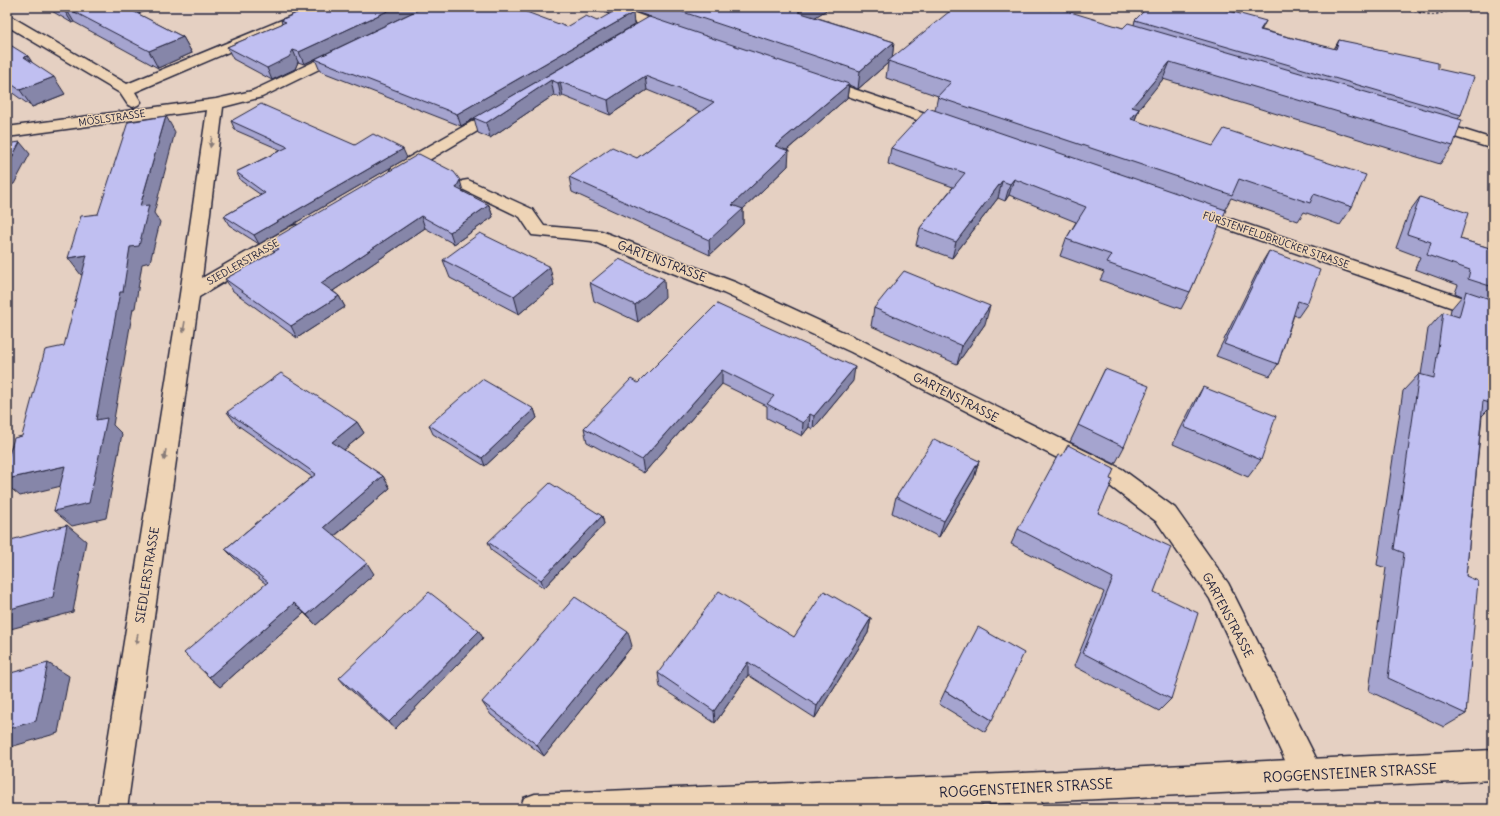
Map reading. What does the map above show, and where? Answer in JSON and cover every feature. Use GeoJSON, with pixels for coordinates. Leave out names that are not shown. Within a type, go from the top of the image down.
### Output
{"type":"FeatureCollection","features":[{"type":"Feature","properties":{"kind":"street"},"geometry":{"type":"LineString","coordinates":[[606,7],[642,28],[686,37]]}},
{"type":"Feature","properties":{"kind":"street"},"geometry":{"type":"LineString","coordinates":[[126,90],[294,18]]}},
{"type":"Feature","properties":{"kind":"street"},"geometry":{"type":"LineString","coordinates":[[7,20],[126,90],[133,101],[127,116]]}},
{"type":"Feature","properties":{"kind":"street"},"geometry":{"type":"LineString","coordinates":[[216,104],[257,94],[358,45]]}},
{"type":"Feature","properties":{"kind":"street"},"geometry":{"type":"LineString","coordinates":[[810,79],[960,130]]}},
{"type":"Feature","properties":{"kind":"street","name":"MÖSLSTRASSE"},"geometry":{"type":"LineString","coordinates":[[7,132],[216,104]]}},
{"type":"Feature","properties":{"kind":"street","name":"SIEDLERSTRASSE"},"geometry":{"type":"LineString","coordinates":[[112,809],[190,294],[216,104]]}},
{"type":"Feature","properties":{"kind":"street"},"geometry":{"type":"LineString","coordinates":[[382,181],[512,104]]}},
{"type":"Feature","properties":{"kind":"street"},"geometry":{"type":"LineString","coordinates":[[1413,120],[1493,144]]}},
{"type":"Feature","properties":{"kind":"street","name":"GARTENSTRASSE"},"geometry":{"type":"LineString","coordinates":[[468,185],[526,213],[538,230],[595,235],[730,288],[858,347],[1114,476],[1166,515],[1208,574],[1219,591],[1308,775]]}},
{"type":"Feature","properties":{"kind":"street","name":"FÜRSTENFELDBRUCKER STRASSE"},"geometry":{"type":"LineString","coordinates":[[1181,206],[1493,315]]}},
{"type":"Feature","properties":{"kind":"street","name":"SIEDLERSTRASSE"},"geometry":{"type":"LineString","coordinates":[[190,294],[306,225]]}},
{"type":"Feature","properties":{"kind":"street","name":"ROGGENSTEINER STRASSE"},"geometry":{"type":"LineString","coordinates":[[535,809],[1025,799],[1308,775],[1493,765]]}},
{"type":"Feature","properties":{"kind":"path"},"geometry":{"type":"LineString","coordinates":[[1392,7],[1433,15],[1465,7]]}},
{"type":"Feature","properties":{"kind":"building"},"geometry":{"type":"Polygon","coordinates":[[[65,7],[125,7],[183,37],[149,51],[65,7]]]}},
{"type":"Feature","properties":{"kind":"building"},"geometry":{"type":"Polygon","coordinates":[[[310,7],[396,7],[299,52],[293,50],[289,57],[267,68],[227,47],[286,22],[281,20],[310,7]]]}},
{"type":"Feature","properties":{"kind":"building"},"geometry":{"type":"Polygon","coordinates":[[[424,7],[513,7],[567,27],[586,16],[597,21],[620,8],[633,13],[457,114],[315,59],[424,7]]]}},
{"type":"Feature","properties":{"kind":"building"},"geometry":{"type":"Polygon","coordinates":[[[668,7],[806,7],[798,12],[894,42],[860,71],[668,7]]]}},
{"type":"Feature","properties":{"kind":"building"},"geometry":{"type":"Polygon","coordinates":[[[955,7],[1040,7],[1051,10],[1054,7],[1123,28],[1128,23],[1462,120],[1453,146],[1170,62],[1132,107],[1139,109],[1131,119],[1213,146],[1224,129],[1366,175],[1352,207],[1314,194],[1310,203],[1239,179],[1232,195],[937,97],[951,82],[888,61],[955,7]]]}},
{"type":"Feature","properties":{"kind":"building"},"geometry":{"type":"Polygon","coordinates":[[[1148,7],[1215,7],[1266,21],[1260,30],[1336,49],[1339,40],[1373,47],[1373,49],[1438,63],[1438,69],[1474,77],[1461,115],[1135,20],[1148,7]]]}},
{"type":"Feature","properties":{"kind":"building"},"geometry":{"type":"Polygon","coordinates":[[[649,17],[849,84],[775,146],[789,151],[732,205],[743,209],[709,240],[569,177],[612,147],[637,158],[714,102],[645,76],[608,100],[551,80],[486,123],[474,118],[649,17]]]}},
{"type":"Feature","properties":{"kind":"building"},"geometry":{"type":"Polygon","coordinates":[[[7,43],[28,56],[24,57],[54,77],[20,90],[7,81],[7,43]]]}},
{"type":"Feature","properties":{"kind":"building"},"geometry":{"type":"Polygon","coordinates":[[[261,104],[355,145],[373,134],[403,149],[254,235],[224,216],[265,193],[236,172],[288,147],[231,121],[261,104]]]}},
{"type":"Feature","properties":{"kind":"building"},"geometry":{"type":"Polygon","coordinates":[[[928,108],[1226,210],[1190,292],[1107,263],[1112,255],[1066,239],[1086,207],[1014,179],[1010,184],[1002,181],[956,242],[920,228],[965,173],[891,148],[928,108]]]}},
{"type":"Feature","properties":{"kind":"building"},"geometry":{"type":"Polygon","coordinates":[[[166,116],[140,206],[149,205],[139,246],[130,247],[123,292],[120,292],[96,420],[107,418],[89,503],[54,511],[65,466],[7,479],[7,462],[14,438],[22,436],[45,350],[64,346],[87,255],[68,258],[81,216],[98,214],[128,122],[166,116]]]}},
{"type":"Feature","properties":{"kind":"building"},"geometry":{"type":"Polygon","coordinates":[[[20,142],[7,167],[7,144],[20,142]]]}},
{"type":"Feature","properties":{"kind":"building"},"geometry":{"type":"Polygon","coordinates":[[[419,154],[454,172],[460,180],[456,188],[489,205],[450,232],[421,216],[321,283],[339,296],[291,326],[225,279],[279,249],[268,242],[419,154]]]}},
{"type":"Feature","properties":{"kind":"building"},"geometry":{"type":"Polygon","coordinates":[[[1420,197],[1468,213],[1460,239],[1493,249],[1493,287],[1468,279],[1470,270],[1427,255],[1431,242],[1407,234],[1420,197]]]}},
{"type":"Feature","properties":{"kind":"building"},"geometry":{"type":"Polygon","coordinates":[[[480,233],[550,267],[514,296],[443,260],[480,233]]]}},
{"type":"Feature","properties":{"kind":"building"},"geometry":{"type":"Polygon","coordinates":[[[1269,251],[1320,270],[1307,304],[1298,301],[1278,364],[1224,344],[1269,251]]]}},
{"type":"Feature","properties":{"kind":"building"},"geometry":{"type":"Polygon","coordinates":[[[619,259],[664,279],[635,305],[590,283],[619,259]]]}},
{"type":"Feature","properties":{"kind":"building"},"geometry":{"type":"Polygon","coordinates":[[[904,271],[990,306],[962,346],[874,308],[904,271]]]}},
{"type":"Feature","properties":{"kind":"building"},"geometry":{"type":"Polygon","coordinates":[[[1466,291],[1493,300],[1493,404],[1483,401],[1466,576],[1478,581],[1466,714],[1388,678],[1404,553],[1394,549],[1419,374],[1434,378],[1443,312],[1459,317],[1466,291]]]}},
{"type":"Feature","properties":{"kind":"building"},"geometry":{"type":"Polygon","coordinates":[[[717,304],[855,367],[814,416],[810,414],[803,423],[767,404],[774,396],[722,370],[642,460],[584,428],[631,379],[638,383],[717,304]]]}},
{"type":"Feature","properties":{"kind":"building"},"geometry":{"type":"Polygon","coordinates":[[[1105,369],[1149,386],[1124,447],[1078,425],[1105,369]]]}},
{"type":"Feature","properties":{"kind":"building"},"geometry":{"type":"Polygon","coordinates":[[[281,373],[357,422],[332,442],[383,476],[324,527],[367,563],[307,615],[294,603],[209,677],[184,653],[268,582],[225,549],[316,474],[227,412],[281,373]]]}},
{"type":"Feature","properties":{"kind":"building"},"geometry":{"type":"Polygon","coordinates":[[[482,379],[534,409],[482,458],[429,425],[482,379]]]}},
{"type":"Feature","properties":{"kind":"building"},"geometry":{"type":"Polygon","coordinates":[[[1203,387],[1276,416],[1261,460],[1184,427],[1203,387]]]}},
{"type":"Feature","properties":{"kind":"building"},"geometry":{"type":"Polygon","coordinates":[[[934,439],[979,461],[944,521],[896,497],[934,439]]]}},
{"type":"Feature","properties":{"kind":"building"},"geometry":{"type":"Polygon","coordinates":[[[1068,445],[1114,469],[1110,479],[1113,480],[1098,513],[1171,547],[1154,592],[1198,613],[1171,699],[1083,653],[1113,578],[1018,529],[1058,455],[1062,456],[1068,445]]]}},
{"type":"Feature","properties":{"kind":"building"},"geometry":{"type":"Polygon","coordinates":[[[550,483],[602,516],[541,580],[488,542],[550,483]]]}},
{"type":"Feature","properties":{"kind":"building"},"geometry":{"type":"Polygon","coordinates":[[[67,525],[53,597],[7,610],[7,541],[67,525]]]}},
{"type":"Feature","properties":{"kind":"building"},"geometry":{"type":"Polygon","coordinates":[[[719,591],[794,637],[824,591],[871,618],[817,706],[748,662],[714,711],[658,673],[719,591]]]}},
{"type":"Feature","properties":{"kind":"building"},"geometry":{"type":"Polygon","coordinates":[[[429,592],[479,631],[389,722],[339,678],[429,592]]]}},
{"type":"Feature","properties":{"kind":"building"},"geometry":{"type":"Polygon","coordinates":[[[575,597],[628,632],[537,745],[482,702],[575,597]]]}},
{"type":"Feature","properties":{"kind":"building"},"geometry":{"type":"Polygon","coordinates":[[[978,627],[1024,653],[992,720],[945,691],[978,627]]]}},
{"type":"Feature","properties":{"kind":"building"},"geometry":{"type":"Polygon","coordinates":[[[48,663],[36,721],[7,729],[7,674],[48,663]]]}}]}
